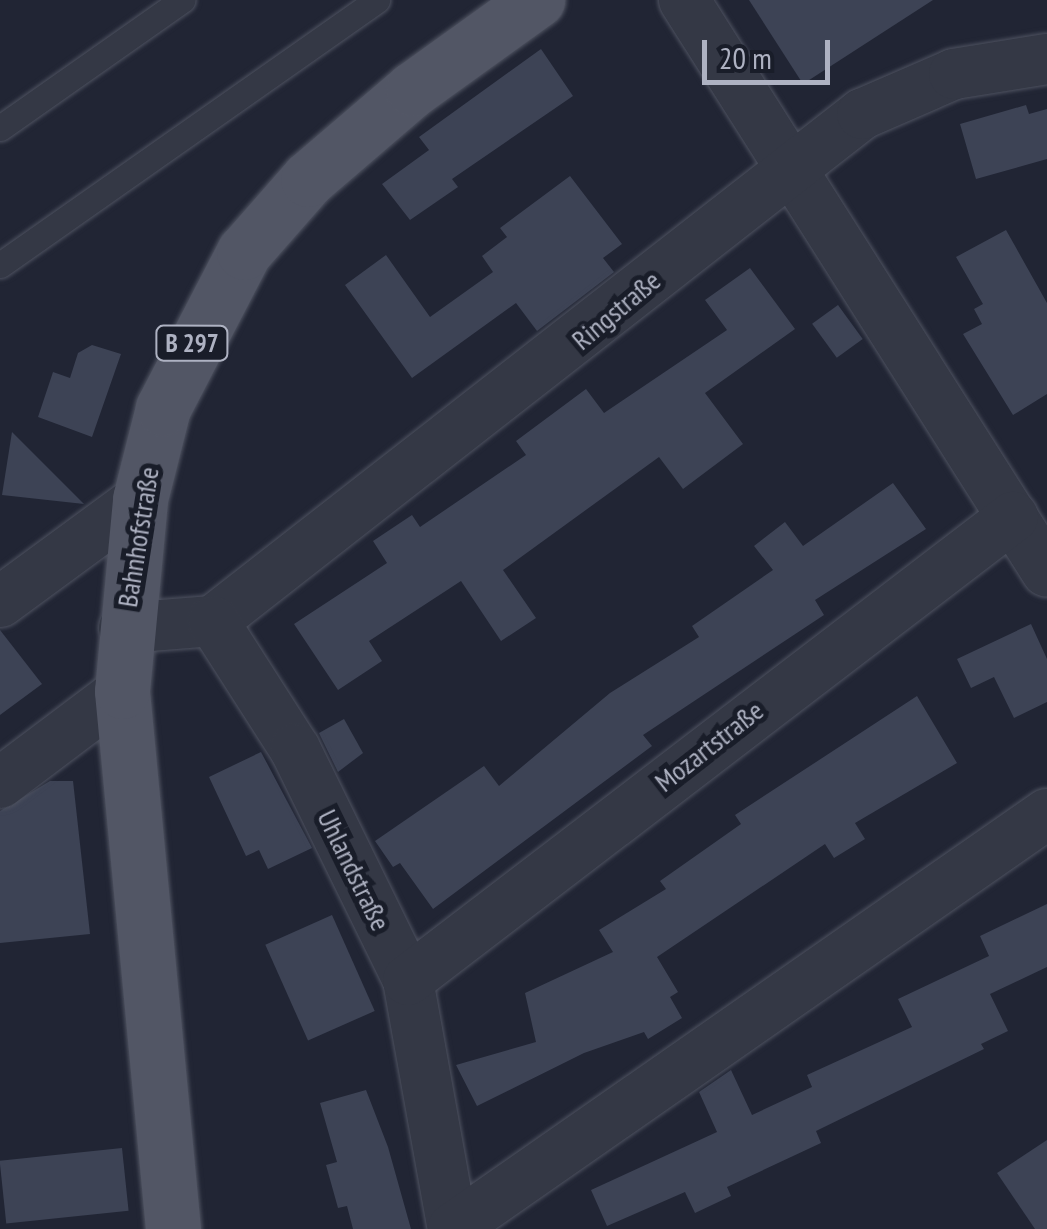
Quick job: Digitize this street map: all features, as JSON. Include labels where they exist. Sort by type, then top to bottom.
[{"type":"main road","name":"Bahnhofstraße","points":[[172,1229],[122,690],[124,628],[140,499],[163,408],[244,252],[308,179],[387,111],[538,0]]},
{"type":"street","points":[[684,0],[792,161],[1047,572]]},
{"type":"street","name":"Ringstraße","points":[[213,622],[589,335],[792,161],[862,114],[954,74],[1047,59]]},
{"type":"street","points":[[0,602],[140,499]]},
{"type":"street","name":"Mozartstraße","points":[[408,980],[1012,517]]},
{"type":"street","points":[[124,628],[213,622]]},
{"type":"street","name":"Uhlandstraße","points":[[213,622],[295,749],[408,980],[453,1228]]},
{"type":"street","points":[[0,783],[122,690]]},
{"type":"street","points":[[453,1228],[1047,814]]},
{"type":"lane","points":[[0,128],[182,0]]},
{"type":"lane","points":[[0,264],[377,0]]},
{"type":"building","points":[[749,0],[933,0],[803,84]]},
{"type":"building","points":[[541,49],[573,96],[452,179],[458,187],[410,220],[382,184],[429,150],[419,137]]},
{"type":"building","points":[[1026,105],[1029,114],[1047,109],[1047,159],[976,179],[960,124]]},
{"type":"building","points":[[570,176],[622,244],[603,258],[614,272],[537,331],[516,303],[412,378],[345,285],[386,255],[430,317],[493,272],[482,256],[507,237],[500,228]]},
{"type":"building","points":[[1006,230],[1047,303],[1047,394],[1013,415],[963,334],[982,324],[974,309],[983,304],[956,257]]},
{"type":"building","points":[[750,268],[795,329],[705,393],[743,444],[683,489],[659,457],[503,570],[536,618],[501,641],[461,581],[369,641],[382,661],[338,690],[294,624],[387,563],[373,541],[412,515],[420,527],[526,455],[516,441],[586,389],[604,413],[727,330],[705,300]]},
{"type":"building","points":[[838,305],[863,339],[837,358],[812,324]]},
{"type":"building","points":[[92,345],[121,354],[92,437],[38,417],[53,372],[70,378],[78,353]]},
{"type":"building","points":[[12,432],[84,504],[2,495]]},
{"type":"building","points":[[893,483],[926,529],[815,600],[824,615],[643,735],[652,746],[433,909],[400,863],[393,867],[375,841],[484,766],[499,786],[610,693],[699,637],[692,626],[773,570],[754,546],[785,522],[803,546]]},
{"type":"building","points":[[1031,624],[1047,659],[1047,702],[1014,718],[994,677],[971,688],[957,659]]},
{"type":"building","points":[[0,630],[42,684],[0,715]]},
{"type":"building","points":[[917,696],[957,763],[855,823],[865,839],[834,858],[825,844],[657,957],[678,992],[670,997],[682,1018],[648,1039],[644,1032],[584,1053],[477,1106],[456,1065],[536,1042],[525,993],[613,952],[599,930],[666,889],[660,881],[741,824],[735,815]]},
{"type":"building","points":[[344,719],[363,753],[338,772],[319,733]]},
{"type":"building","points":[[261,752],[312,848],[268,869],[259,850],[246,856],[209,777]]},
{"type":"building","points":[[50,781],[73,781],[90,934],[0,943],[0,811]]},
{"type":"building","points":[[1047,904],[1047,967],[990,994],[1008,1031],[981,1044],[984,1049],[816,1131],[821,1143],[727,1187],[731,1196],[695,1213],[685,1192],[607,1226],[591,1190],[717,1132],[699,1092],[731,1070],[752,1115],[812,1087],[807,1075],[912,1027],[898,999],[989,956],[980,936]]},
{"type":"building","points":[[332,915],[375,1011],[308,1041],[265,945]]},
{"type":"building","points":[[366,1090],[388,1147],[411,1229],[353,1229],[347,1206],[338,1208],[326,1165],[337,1162],[320,1103]]},
{"type":"building","points":[[1047,1140],[1047,1229],[1035,1229],[997,1173]]},
{"type":"building","points":[[122,1148],[129,1211],[6,1224],[0,1161]]}]
